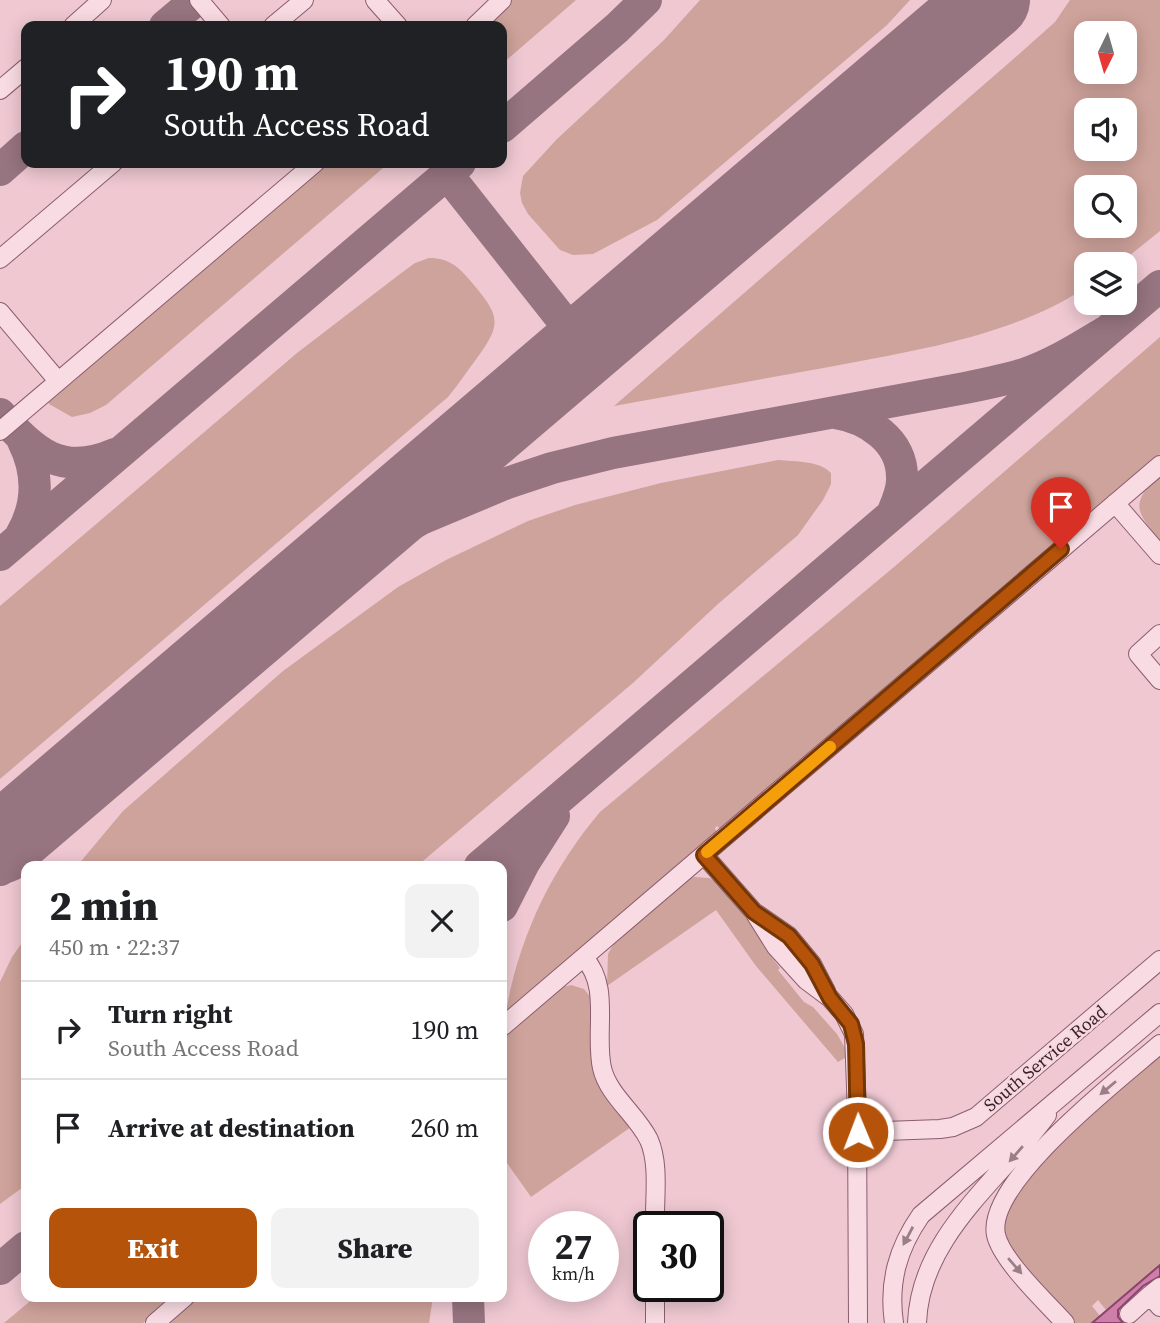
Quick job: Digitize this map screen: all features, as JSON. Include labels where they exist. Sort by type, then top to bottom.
[{"type":"street","points":[[79,21],[102,0]]},
{"type":"street","points":[[199,0],[217,21]]},
{"type":"street","points":[[278,21],[304,0]]},
{"type":"street","points":[[375,0],[394,21]]},
{"type":"street","points":[[479,21],[502,0]]},
{"type":"street","points":[[0,90],[21,72]]},
{"type":"street","points":[[0,259],[107,168]]},
{"type":"street","points":[[0,431],[308,168]]},
{"type":"street","points":[[0,312],[58,381]]},
{"type":"street","points":[[507,1023],[1160,465]]},
{"type":"street","points":[[1115,503],[1160,555]]},
{"type":"street","points":[[1160,634],[1138,654],[1160,680]]},
{"type":"street","points":[[704,855],[754,912],[776,947],[845,1014],[855,1034],[858,1323]]},
{"type":"street","points":[[584,958],[592,966],[600,1000],[600,1050],[605,1077],[649,1141],[654,1162],[654,1211]]},
{"type":"street","name":"South Service Road","points":[[858,1132],[940,1129],[953,1127],[976,1117],[1160,960]]},
{"type":"street","points":[[894,1323],[892,1295],[898,1256],[921,1215],[1160,1013]]},
{"type":"street","points":[[1065,1323],[1004,1253],[996,1237],[997,1214],[1013,1185],[1064,1128],[1160,1044]]},
{"type":"street","points":[[917,1323],[922,1285],[941,1245],[1058,1100]]},
{"type":"street","points":[[1128,1320],[1157,1296]]},
{"type":"street","points":[[155,1323],[180,1302]]},
{"type":"street","points":[[655,1302],[655,1323]]},
{"type":"shaded area","points":[[505,0],[576,0],[507,60],[507,21],[481,21]]},
{"type":"shaded area","points":[[700,0],[910,0],[887,25],[657,220],[593,254],[573,255],[560,250],[528,214],[522,203],[520,193],[523,176],[557,139],[664,40]]},
{"type":"shaded area","points":[[1070,0],[1160,0],[1160,231],[1134,252],[1074,252],[1074,294],[1027,318],[995,330],[896,354],[614,406],[1055,22]]},
{"type":"shaded area","points":[[308,168],[383,168],[106,405],[90,413],[72,417],[49,404],[46,396]]},
{"type":"shaded area","points":[[429,258],[449,262],[464,273],[489,304],[494,320],[491,337],[448,397],[0,779],[0,606],[297,353],[415,263]]},
{"type":"shaded area","points":[[1160,337],[1160,454],[721,830],[717,826],[717,834],[507,1011],[519,957],[540,906],[566,857],[600,812],[894,567]]},
{"type":"shaded area","points":[[778,460],[813,464],[831,473],[831,484],[823,500],[798,535],[634,682],[423,861],[81,861],[123,811],[283,671],[398,587],[446,560],[528,521],[575,505],[661,483]]},
{"type":"shaded area","points":[[1160,474],[1160,541],[1145,522],[1139,507],[1144,493]]},
{"type":"shaded area","points":[[694,877],[709,878],[720,884],[772,951],[769,954],[780,968],[778,970],[804,1002],[813,1007],[837,1034],[845,1048],[845,1058],[838,1062],[756,966],[716,910],[607,986],[608,954],[614,943],[687,880]]},
{"type":"shaded area","points":[[21,944],[21,1189],[0,1204],[0,982]]},
{"type":"shaded area","points":[[571,985],[584,989],[592,999],[594,1020],[631,1127],[531,1197],[507,1163],[507,1031],[559,988]]},
{"type":"shaded area","points":[[1160,1049],[1160,1265],[1106,1310],[1098,1300],[1092,1306],[1100,1316],[1092,1323],[1074,1323],[1010,1252],[1005,1243],[1004,1209],[1061,1138]]},
{"type":"shaded area","points":[[29,1302],[168,1302],[143,1323],[4,1323]]},
{"type":"shaded area","points":[[191,1302],[432,1302],[429,1323],[166,1323]]},
{"type":"building","points":[[1160,1265],[1160,1276],[1143,1286],[1118,1310],[1118,1317],[1123,1323],[1092,1323]]},
{"type":"taxiway","points":[[171,21],[196,0]]},
{"type":"taxiway","points":[[507,123],[646,0]]},
{"type":"taxiway","points":[[0,170],[21,151]]},
{"type":"taxiway","points":[[0,555],[454,168]]},
{"type":"taxiway","points":[[447,174],[583,346]]},
{"type":"taxiway","points":[[486,861],[1160,286]]},
{"type":"taxiway","points":[[173,696],[316,582],[369,548],[421,519],[507,483],[552,468],[613,453],[1002,380],[1046,365],[1107,331]]},
{"type":"taxiway","points":[[835,413],[870,426],[880,433],[896,452],[902,482],[892,514]]},
{"type":"taxiway","points":[[0,414],[37,450],[64,462],[79,463],[115,454]]},
{"type":"taxiway","points":[[21,535],[31,512],[35,488],[32,465],[23,441]]},
{"type":"taxiway","points":[[0,870],[72,782],[87,770]]},
{"type":"taxiway","points":[[507,896],[524,863],[554,816]]},
{"type":"taxiway","points":[[0,1269],[21,1251]]},
{"type":"taxiway","points":[[468,1302],[469,1323]]},
{"type":"runway","points":[[0,844],[990,0]]},
{"type":"slow traffic","points":[[707,852],[830,747]]},
{"type":"route","points":[[858,1132],[856,1044],[851,1024],[830,998],[812,964],[789,936],[754,912],[704,855],[1061,549]]}]
